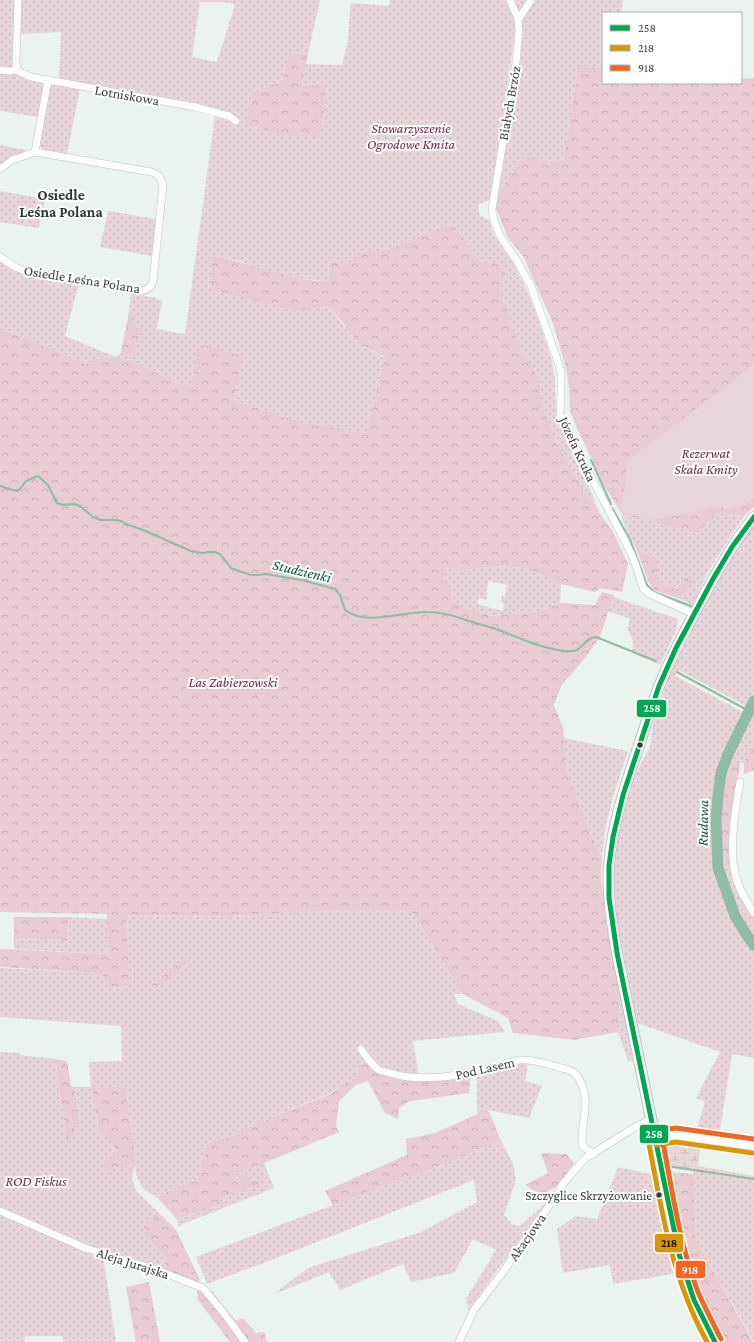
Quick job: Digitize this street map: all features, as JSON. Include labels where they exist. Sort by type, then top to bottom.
[{"type":"main road","points":[[715,1342],[698,1308],[685,1274],[676,1240],[613,930],[609,897],[609,866],[612,838],[619,811],[653,704],[669,664],[694,614],[728,554],[754,517]]},
{"type":"street","points":[[17,70],[18,0]]},
{"type":"street","name":"Białych Brzóz","points":[[492,208],[516,63],[519,30],[517,16],[510,0]]},
{"type":"street","points":[[518,20],[531,0]]},
{"type":"street","name":"Lotniskowa","points":[[0,70],[17,70],[30,76],[48,80],[195,107],[229,116],[236,121]]},
{"type":"street","points":[[35,152],[48,80]]},
{"type":"street","name":"Osiedle Leśna Polana","points":[[0,169],[12,160],[35,152],[152,172],[159,176],[163,185],[152,285],[148,289],[138,291],[28,272],[15,268],[0,257]]},
{"type":"street","name":"Józefa Kruka","points":[[492,208],[494,220],[500,236],[517,261],[531,286],[556,356],[561,372],[562,391],[560,414],[565,428],[625,541],[634,560],[643,588],[650,594],[663,601],[694,614]]},
{"type":"street","points":[[740,782],[732,852],[736,876],[754,914]]},
{"type":"street","name":"Pod Lasem","points":[[361,1049],[372,1064],[379,1070],[418,1078],[454,1076],[495,1068],[521,1060],[548,1064],[573,1071],[581,1082],[586,1102],[582,1144],[586,1150],[594,1154]]},
{"type":"street","name":"Akacjowa","points":[[459,1342],[474,1310],[503,1272],[556,1196],[562,1185],[587,1157],[637,1126],[651,1120]]},
{"type":"street","points":[[655,1138],[676,1134],[754,1146]]},
{"type":"street","name":"Aleja Jurajska","points":[[0,1211],[85,1248],[154,1269],[203,1288],[245,1342]]},
{"type":"green space","points":[[0,0],[16,0],[15,66],[11,69],[0,69]]},
{"type":"green space","name":"Stowarzyszenie Ogrodowe Kmita","points":[[21,0],[320,0],[308,54],[289,53],[282,82],[254,91],[320,138],[326,87],[302,85],[306,64],[342,65],[347,45],[351,3],[389,6],[390,0],[505,0],[514,18],[514,40],[491,199],[478,205],[480,216],[489,220],[494,235],[511,259],[527,290],[552,361],[555,380],[556,417],[586,479],[600,514],[584,492],[557,444],[541,401],[540,380],[521,350],[500,290],[506,273],[495,263],[479,261],[452,224],[420,235],[393,248],[378,251],[353,263],[331,261],[329,280],[314,280],[285,275],[213,255],[297,311],[330,306],[358,343],[385,358],[366,433],[297,421],[234,401],[242,356],[190,388],[122,359],[111,357],[100,358],[86,364],[19,335],[0,330],[0,261],[18,271],[38,277],[79,283],[65,336],[116,357],[121,353],[133,355],[142,328],[132,325],[133,312],[129,311],[131,293],[157,298],[162,301],[157,329],[185,334],[215,116],[229,119],[234,124],[240,123],[235,118],[59,78],[61,32],[20,34]],"holes":[[[200,2],[224,2],[235,5],[217,62],[192,57]]]},
{"type":"green space","points":[[515,0],[623,0],[621,12],[602,12],[602,70],[583,66],[575,89],[563,163],[523,156],[498,195],[521,56],[520,18]]},
{"type":"green space","points":[[289,53],[308,54],[302,85],[326,86],[320,138],[279,134],[245,124],[254,91],[282,82]]},
{"type":"green space","points":[[579,65],[602,70],[602,84],[742,84],[742,79],[754,78],[754,507],[744,516],[718,513],[697,533],[622,514],[602,482],[570,412],[569,386],[566,369],[553,323],[523,256],[508,238],[496,208],[498,195],[523,156],[563,163]]},
{"type":"green space","points":[[0,72],[15,74],[42,82],[44,85],[39,117],[0,111]]},
{"type":"green space","points":[[52,83],[80,88],[67,155],[43,150],[39,143],[50,84]]},
{"type":"green space","points":[[0,145],[26,150],[0,165]]},
{"type":"green space","points":[[0,191],[45,199],[39,228],[0,222]]},
{"type":"green space","points":[[108,211],[156,219],[152,256],[100,247]]},
{"type":"green space","name":"Las Zabierzowski","points":[[452,224],[479,261],[495,263],[506,273],[500,290],[521,350],[540,380],[541,401],[557,444],[584,492],[612,530],[628,564],[622,592],[600,588],[595,592],[561,584],[528,568],[487,566],[463,571],[446,568],[443,581],[451,586],[451,598],[463,607],[491,616],[536,612],[560,603],[595,605],[602,592],[614,595],[599,639],[561,686],[554,705],[563,728],[567,772],[594,842],[602,857],[601,878],[606,925],[619,987],[618,1032],[574,1040],[513,1033],[508,1018],[463,994],[411,910],[343,910],[230,916],[126,915],[130,986],[109,988],[109,977],[83,972],[0,967],[0,949],[109,954],[107,914],[0,912],[0,330],[19,335],[86,364],[100,358],[111,357],[122,359],[190,388],[200,344],[243,356],[234,401],[297,421],[366,433],[385,357],[358,343],[330,306],[297,311],[210,289],[213,255],[293,277],[315,281],[329,280],[331,261],[353,263],[356,253],[393,248],[420,235]]},
{"type":"green space","points":[[129,311],[133,312],[132,325],[142,328],[133,355],[121,353]]},
{"type":"green space","name":"Rezerwat Skała Kmity","points":[[754,364],[754,499],[728,510],[719,507],[652,520],[620,512],[626,482],[626,461]]},
{"type":"green space","points":[[718,513],[744,516],[709,570],[692,605],[680,599],[692,580],[687,575],[678,589],[661,583],[657,575],[657,559],[637,550],[622,520],[622,514],[697,533]]},
{"type":"green space","points":[[754,526],[754,740],[744,763],[731,763],[722,801],[722,843],[725,866],[731,865],[737,885],[754,917],[754,1058],[732,1054],[719,1136],[696,1132],[705,1102],[696,1098],[720,1052],[637,1023],[617,919],[614,874],[620,828],[637,771],[650,747],[653,723],[671,672],[730,560]],"holes":[[[679,670],[746,706],[743,712],[675,676]]]},
{"type":"green space","points":[[637,550],[657,559],[657,575],[661,583],[677,589],[687,575],[693,580],[680,599],[654,590],[648,581]]},
{"type":"green space","points":[[487,566],[528,568],[561,584],[560,603],[536,612],[491,616],[463,607],[451,598],[443,581],[445,568],[463,571]],"holes":[[[489,581],[507,585],[505,596],[502,596],[501,602],[504,604],[503,611],[477,604],[479,598],[486,600],[488,592],[486,591]]]},
{"type":"green space","points":[[613,597],[678,619],[676,631],[660,665],[632,653],[633,641],[627,628],[630,619],[608,611]]},
{"type":"green space","points":[[564,738],[628,751],[613,797],[606,825],[602,857],[594,842],[567,772]]},
{"type":"green space","points":[[754,740],[754,770],[744,774],[744,763]]},
{"type":"green space","points":[[731,763],[740,763],[731,865],[725,866],[722,843],[722,801]]},
{"type":"green space","name":"ROD Fiskus","points":[[343,910],[411,910],[463,994],[454,994],[458,1004],[498,1021],[505,1032],[413,1041],[419,1076],[387,1070],[376,1064],[372,1059],[357,1066],[358,1076],[331,1093],[246,1128],[240,1133],[207,1144],[199,1176],[194,1180],[161,1194],[158,1198],[143,1189],[136,1174],[135,1164],[132,1179],[137,1192],[157,1211],[153,1215],[153,1220],[151,1222],[147,1220],[143,1226],[150,1241],[167,1259],[164,1270],[110,1254],[0,1207],[0,1052],[20,1053],[20,1055],[55,1059],[67,1139],[74,1128],[80,1124],[74,1087],[91,1087],[89,1062],[122,1061],[121,1026],[0,1017],[0,968],[83,972],[109,977],[110,988],[130,986],[126,915],[230,916]],"holes":[[[125,1086],[136,1161],[117,1153],[112,1141],[99,1132],[92,1088]]]},
{"type":"green space","points":[[14,917],[68,917],[67,940],[14,938]]},
{"type":"green space","points":[[68,917],[108,919],[109,954],[14,949],[14,938],[67,940]]},
{"type":"green space","points":[[186,958],[189,961],[166,982],[153,989],[152,985]]},
{"type":"green space","points":[[619,987],[633,1061],[628,1061],[618,1032]]},
{"type":"green space","points":[[55,1059],[67,1061],[71,1086],[74,1087],[80,1125],[74,1128],[73,1137],[67,1140]]},
{"type":"green space","points":[[368,1061],[404,1078],[471,1074],[469,1093],[410,1101],[399,1108],[398,1119],[385,1113],[368,1081],[356,1085],[339,1101],[336,1127],[339,1132],[233,1176],[235,1179],[245,1175],[252,1181],[259,1182],[258,1186],[247,1187],[245,1191],[225,1196],[222,1204],[177,1219],[158,1198],[161,1194],[194,1180],[199,1176],[207,1144],[240,1133],[246,1128],[331,1094],[339,1087],[358,1076],[357,1066]]},
{"type":"green space","points":[[519,1063],[528,1065],[525,1081],[542,1086],[529,1118],[477,1108],[477,1073],[501,1069]]},
{"type":"green space","points":[[125,1086],[136,1161],[118,1169],[105,1171],[104,1161],[117,1153],[112,1141],[99,1132],[92,1088]]},
{"type":"green space","points":[[477,1108],[489,1111],[501,1141],[419,1174],[409,1176],[333,1205],[325,1191],[407,1155],[406,1139],[435,1133],[478,1114]]},
{"type":"green space","points":[[673,1139],[701,1143],[698,1166],[694,1172],[667,1167],[663,1147],[667,1142]]},
{"type":"green space","points":[[501,1141],[513,1164],[516,1180],[504,1215],[512,1224],[520,1226],[547,1202],[468,1311],[466,1299],[496,1250],[473,1239],[454,1273],[411,1282],[403,1264],[340,1290],[329,1272],[274,1294],[308,1268],[421,1232],[477,1202],[474,1180],[207,1284],[196,1257],[409,1176],[419,1174]]},
{"type":"green space","points":[[541,1153],[566,1154],[574,1163],[558,1186],[541,1194],[525,1185],[548,1173]]},
{"type":"green space","points":[[264,1163],[274,1188],[178,1226],[177,1219],[222,1204],[225,1196],[245,1191],[252,1181],[245,1176],[235,1179],[233,1176]]},
{"type":"green space","points":[[698,1166],[754,1176],[754,1342],[696,1240],[693,1174]]},
{"type":"green space","points":[[618,1167],[654,1175],[660,1200],[665,1211],[678,1273],[613,1284],[610,1265],[563,1273],[557,1229],[576,1216],[597,1219]]},
{"type":"green space","points":[[669,1172],[693,1174],[696,1240],[753,1342],[723,1342],[709,1318],[696,1290]]},
{"type":"green space","points":[[157,1211],[176,1230],[200,1280],[197,1283],[164,1270],[167,1259],[150,1241],[143,1226],[147,1220],[152,1222],[153,1215]]},
{"type":"green space","points":[[0,1213],[11,1220],[77,1248],[103,1255],[116,1342],[63,1342],[63,1336],[25,1336],[24,1342],[0,1342]]},
{"type":"green space","points":[[149,1282],[160,1342],[136,1342],[126,1287]]},
{"type":"green space","points":[[197,1291],[212,1291],[235,1320],[244,1319],[256,1333],[264,1332],[267,1342],[230,1342],[198,1300]]},
{"type":"waterway","points":[[591,460],[611,504]]},
{"type":"waterway","name":"Studzienki","points":[[0,486],[16,491],[20,489],[26,481],[38,476],[48,485],[57,503],[63,505],[74,504],[80,506],[93,517],[101,520],[121,521],[191,551],[203,553],[215,552],[220,554],[231,568],[251,575],[266,574],[306,581],[335,589],[340,595],[345,610],[354,615],[374,618],[418,612],[439,613],[496,629],[542,646],[565,651],[576,650],[591,638],[596,637],[656,661]]},
{"type":"waterway","points":[[612,508],[630,539],[647,585],[654,592],[691,606]]},
{"type":"waterway","name":"Studzienki","points":[[677,672],[749,711]]},
{"type":"waterway","name":"Rudawa","points":[[754,701],[728,754],[721,773],[716,819],[718,868],[735,916],[754,945]]},
{"type":"waterway","points":[[667,1166],[754,1179]]},
{"type":"transit line","name":"258","points":[[715,1342],[694,1300],[679,1254],[617,953],[609,898],[609,865],[613,837],[623,795],[659,686],[676,648],[713,579],[732,547],[754,517]]},
{"type":"transit line","name":"918","points":[[654,1131],[676,1128],[754,1139]]},
{"type":"transit line","name":"918","points":[[662,1137],[681,1235],[691,1273],[706,1310],[721,1339]]},
{"type":"transit line","name":"218","points":[[648,1139],[663,1218],[676,1268],[695,1318],[707,1342]]},
{"type":"transit line","name":"218","points":[[656,1145],[676,1142],[753,1153]]},
{"type":"place","name":"Szczyglice Skrzyżowanie","points":[[659,1195]]},
{"type":"district","name":"Osiedle Leśna Polana","points":[[61,204]]}]
